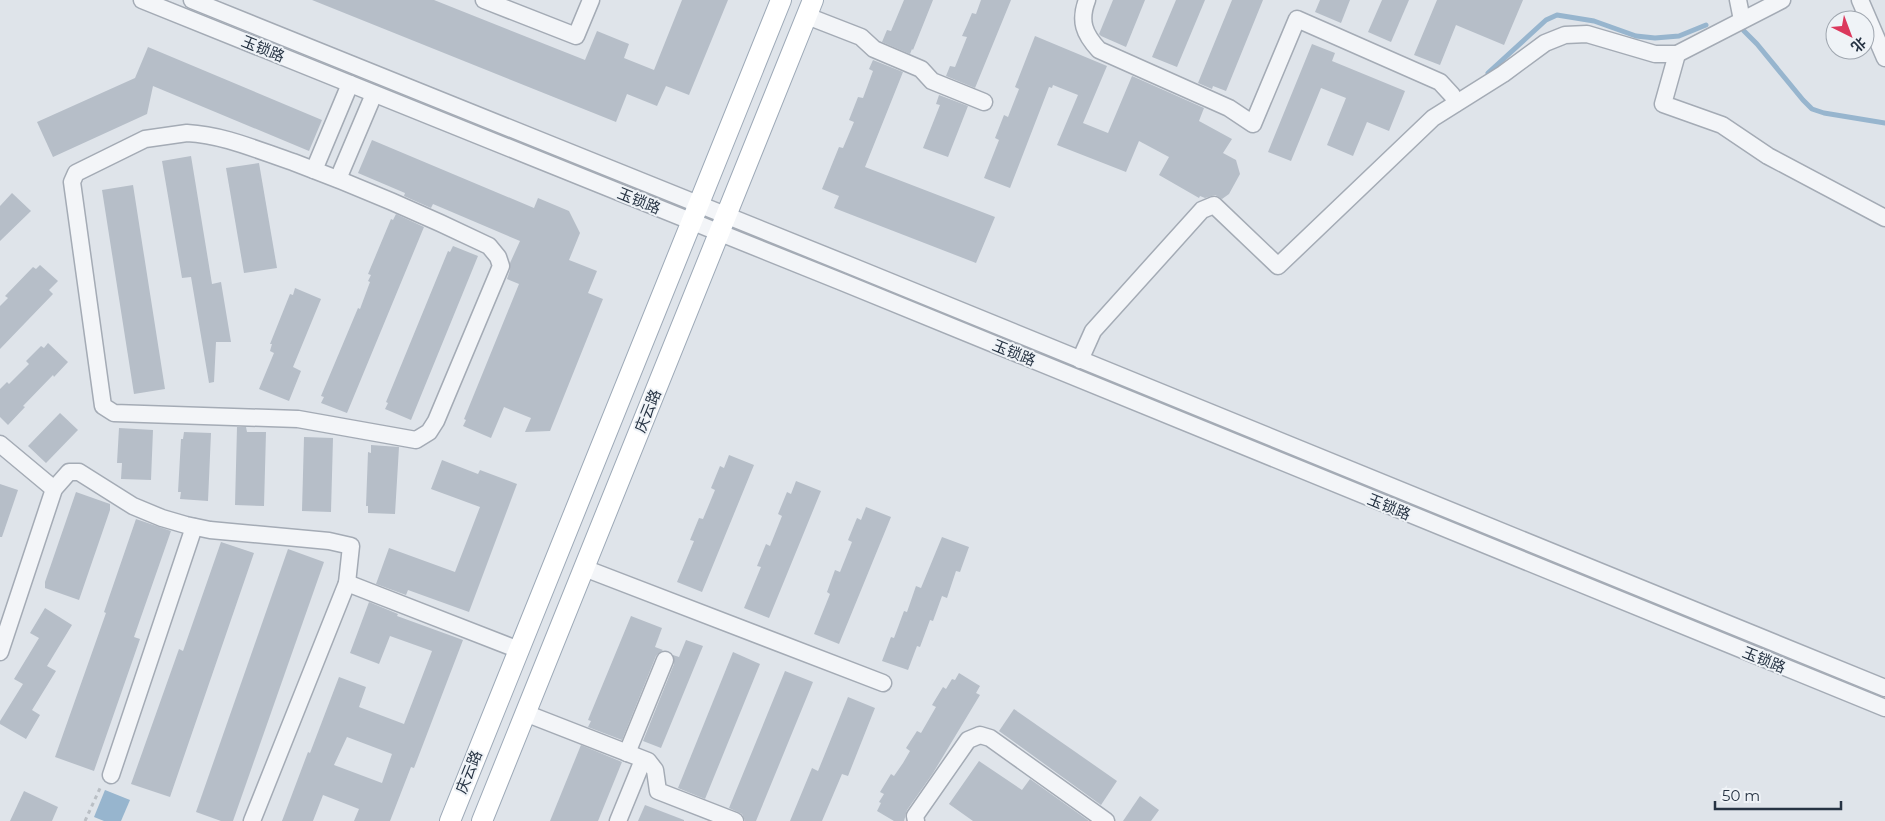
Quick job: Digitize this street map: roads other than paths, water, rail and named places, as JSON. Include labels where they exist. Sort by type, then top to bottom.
[{"type":"main road","name":"庆云路","points":[[450,821],[780,0]]},
{"type":"main road","name":"庆云路","points":[[482,821],[810,8]]},
{"type":"street","name":"玉锁路","points":[[142,0],[374,94],[695,213],[1080,360],[1885,688]]},
{"type":"street","name":"玉锁路","points":[[192,0],[695,213]]},
{"type":"street","points":[[484,0],[576,36],[591,0]]},
{"type":"street","points":[[1087,0],[1082,14],[1083,22],[1089,38],[1099,50],[1229,108],[1253,124],[1297,19],[1440,82],[1452,95],[1456,104]]},
{"type":"street","points":[[1738,0],[1742,20]]},
{"type":"street","points":[[1080,360],[1093,331],[1202,210],[1214,205],[1278,266],[1433,118],[1503,74],[1545,43],[1565,35],[1587,34],[1655,54],[1676,54],[1782,0]]},
{"type":"street","points":[[1860,0],[1885,58]]},
{"type":"street","points":[[810,8],[861,37],[874,49],[921,69],[932,81],[984,102]]},
{"type":"street","points":[[1676,54],[1663,104],[1722,125],[1768,156],[1885,218]]},
{"type":"street","points":[[314,170],[350,84]]},
{"type":"street","points":[[338,179],[374,94]]},
{"type":"street","points":[[186,133],[228,139],[338,179],[441,223],[489,246],[498,257],[501,266],[436,421],[429,432],[416,440],[298,419],[114,413],[103,406],[72,182],[76,173],[146,139],[186,133]]},
{"type":"street","name":"玉锁路","points":[[723,224],[1885,708]]},
{"type":"street","points":[[3,452],[54,489]]},
{"type":"street","points":[[0,652],[54,489],[66,474],[74,471],[79,472],[133,506],[162,518],[194,527],[329,541],[351,546],[347,583],[252,821]]},
{"type":"street","points":[[111,775],[194,527]]},
{"type":"street","points":[[584,568],[883,683]]},
{"type":"street","points":[[347,583],[518,650]]},
{"type":"street","points":[[618,821],[635,756],[665,660]]},
{"type":"street","points":[[525,713],[648,761],[655,770],[658,791],[735,821]]},
{"type":"street","points":[[916,821],[915,816],[968,740],[980,735],[990,738],[1106,821]]},
{"type":"water","points":[[105,790],[130,800],[121,821],[104,821],[94,817]]},
{"type":"waterway","points":[[1488,73],[1546,20],[1557,15],[1594,21],[1636,36],[1655,38],[1679,36],[1706,25]]},
{"type":"waterway","points":[[1744,31],[1812,109],[1824,113],[1885,123]]}]
